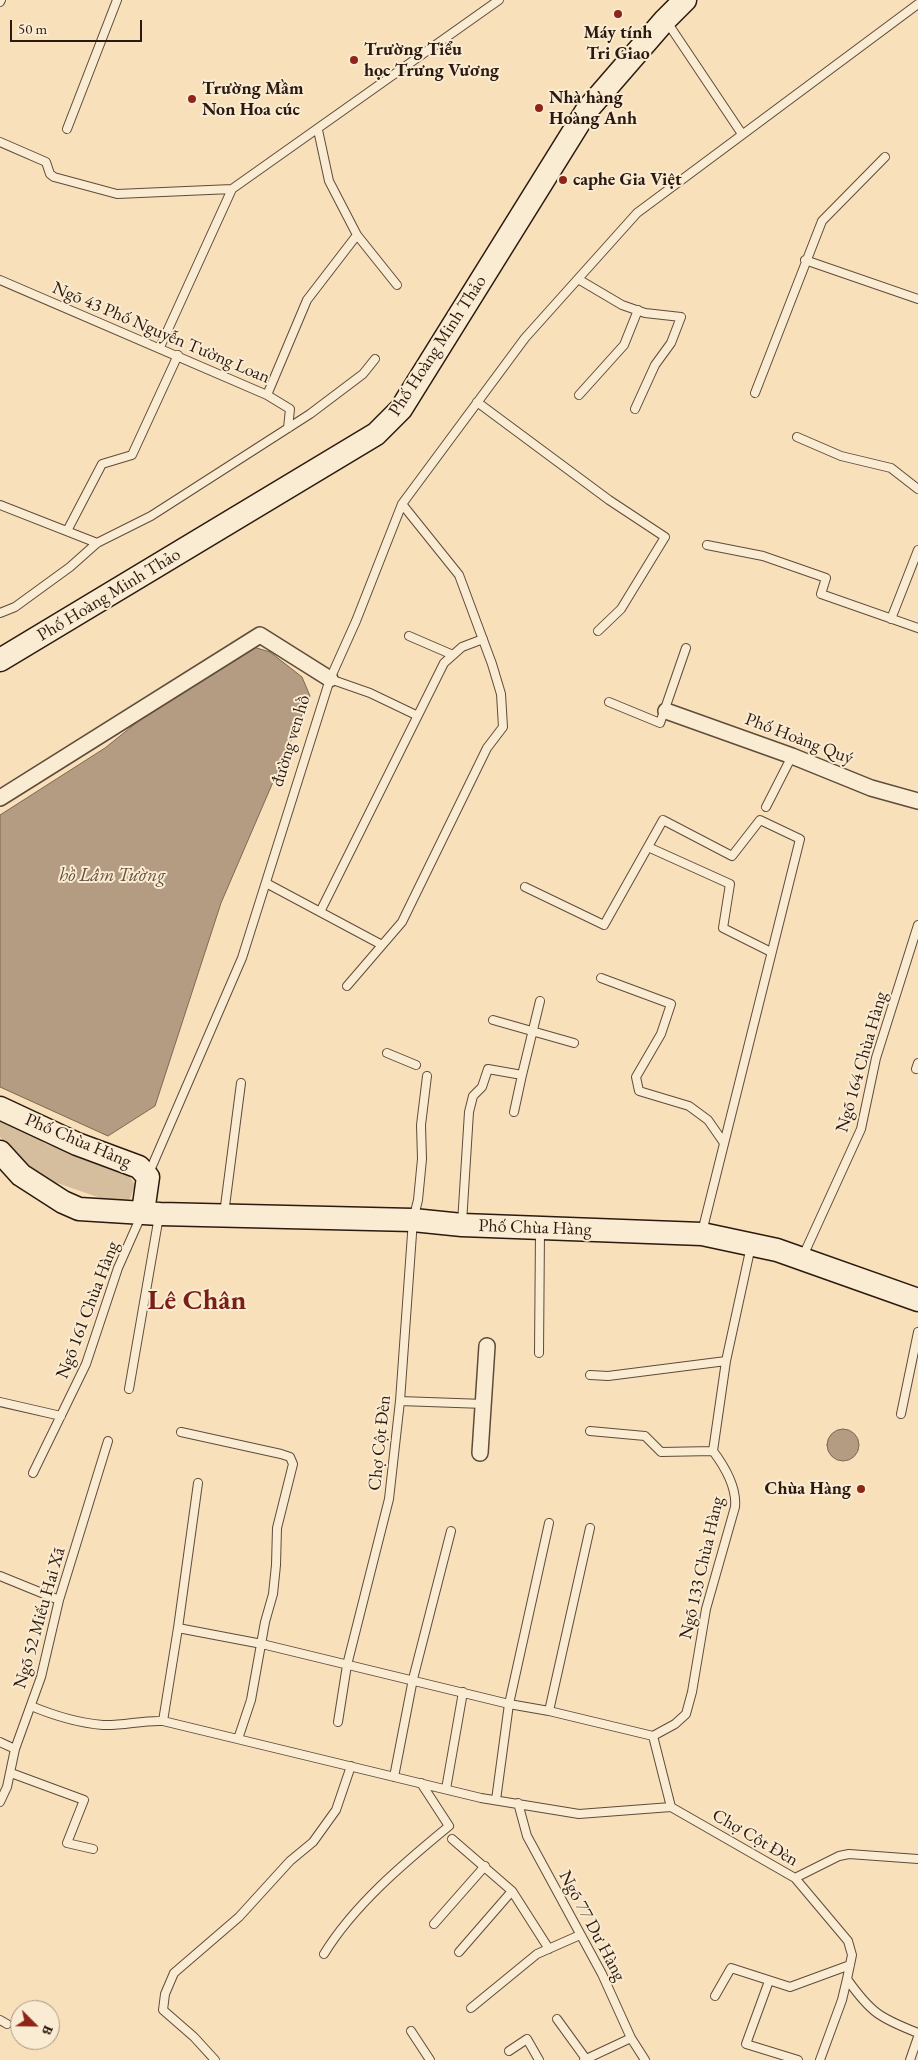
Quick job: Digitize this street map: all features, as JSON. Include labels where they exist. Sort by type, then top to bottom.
[{"type":"street","name":"Phố Hoàng Minh Thảo","points":[[0,660],[376,434],[401,409],[587,110],[665,20],[685,0]]},
{"type":"street","name":"đường ven hồ","points":[[0,798],[260,634],[330,678]]},
{"type":"street","name":"Phố Hoàng Quý","points":[[666,710],[792,756],[872,788],[918,801]]},
{"type":"street","name":"Phố Chùa Hàng","points":[[0,1108],[77,1144],[138,1167],[148,1177],[151,1213]]},
{"type":"street","name":"Phố Chùa Hàng","points":[[0,1152],[21,1175],[63,1202],[79,1209],[224,1216],[413,1220],[462,1225],[702,1234],[751,1246],[777,1250],[918,1300]]},
{"type":"street","points":[[480,1453],[487,1346]]},
{"type":"lane","points":[[67,129],[117,0]]},
{"type":"lane","points":[[160,347],[232,189],[318,130],[499,0]]},
{"type":"lane","points":[[416,715],[370,693],[330,678],[356,621],[402,504],[525,338],[637,214],[918,4]]},
{"type":"lane","points":[[665,20],[742,134]]},
{"type":"lane","points":[[318,130],[329,181],[357,235],[397,286]]},
{"type":"lane","points":[[0,142],[46,162],[50,174],[54,177],[117,194],[232,189]]},
{"type":"lane","points":[[755,393],[805,260],[822,221],[885,157]]},
{"type":"lane","points":[[267,395],[307,300],[357,235]]},
{"type":"lane","points":[[805,260],[918,299]]},
{"type":"lane","points":[[578,279],[615,301],[638,310],[681,317],[671,343],[655,365],[635,409]]},
{"type":"lane","name":"Ngõ 43 Phố Nguyễn Tường Loan","points":[[0,280],[160,347],[267,395],[288,406],[291,413],[288,428]]},
{"type":"lane","points":[[580,395],[624,345],[638,310]]},
{"type":"lane","points":[[68,531],[102,464],[132,455],[178,355]]},
{"type":"lane","points":[[0,613],[15,607],[70,567],[97,543],[151,516],[288,428],[351,384],[363,374],[375,359]]},
{"type":"lane","points":[[477,402],[609,500],[665,537],[621,609],[598,631]]},
{"type":"lane","points":[[797,437],[841,456],[891,468],[918,489]]},
{"type":"lane","points":[[347,986],[402,922],[487,748],[503,727],[502,694],[459,575],[402,504]]},
{"type":"lane","points":[[0,505],[97,543]]},
{"type":"lane","points":[[707,545],[763,556],[826,578],[821,594],[918,628]]},
{"type":"lane","points":[[891,618],[918,550]]},
{"type":"lane","points":[[409,636],[453,656]]},
{"type":"lane","points":[[320,912],[416,715],[444,663],[462,647],[483,639]]},
{"type":"lane","points":[[609,702],[660,724],[686,648]]},
{"type":"lane","name":"đường ven hồ","points":[[148,1177],[242,958],[330,678]]},
{"type":"lane","points":[[766,807],[792,756]]},
{"type":"lane","points":[[525,887],[604,925],[663,820],[732,856],[760,820],[800,839],[702,1234]]},
{"type":"lane","points":[[648,847],[730,884],[723,928],[771,952]]},
{"type":"lane","points":[[266,883],[382,946]]},
{"type":"lane","name":"Ngõ 164 Chùa Hàng","points":[[802,1258],[861,1129],[876,1058],[918,925]]},
{"type":"lane","points":[[601,978],[671,1004],[661,1034],[636,1077],[639,1091],[689,1106],[708,1120],[724,1144]]},
{"type":"lane","points":[[514,1112],[531,1032],[540,1001]]},
{"type":"lane","points":[[493,1020],[574,1043]]},
{"type":"lane","points":[[387,1053],[416,1065]]},
{"type":"lane","points":[[462,1225],[465,1148],[473,1096],[482,1087],[488,1069],[522,1075]]},
{"type":"lane","name":"Chợ Cột Đèn","points":[[338,1722],[347,1665],[389,1498],[400,1401],[413,1220],[420,1176],[421,1125],[427,1076]]},
{"type":"lane","points":[[224,1216],[241,1083]]},
{"type":"lane","points":[[129,1389],[151,1213]]},
{"type":"lane","name":"Ngõ 161 Chùa Hàng","points":[[33,1473],[86,1364],[118,1268],[151,1213]]},
{"type":"lane","points":[[539,1353],[540,1227]]},
{"type":"lane","points":[[590,1431],[644,1436],[661,1452],[713,1451],[726,1361],[751,1246]]},
{"type":"lane","points":[[902,1414],[918,1332]]},
{"type":"lane","points":[[590,1375],[608,1376],[726,1361]]},
{"type":"lane","points":[[400,1401],[484,1404]]},
{"type":"lane","points":[[0,1402],[61,1416]]},
{"type":"lane","points":[[181,1432],[281,1454],[290,1457],[293,1464],[277,1528],[275,1575],[251,1700],[238,1739]]},
{"type":"lane","name":"Ngõ 52 Miếu Hai Xã","points":[[0,1802],[11,1773],[15,1749],[41,1677],[60,1600],[108,1441]]},
{"type":"lane","name":"Ngõ 133 Chùa Hàng","points":[[653,1736],[675,1724],[686,1714],[692,1692],[706,1608],[735,1507],[736,1495],[724,1467],[713,1451]]},
{"type":"lane","points":[[162,1722],[178,1628],[198,1483]]},
{"type":"lane","points":[[496,1800],[509,1704],[550,1523]]},
{"type":"lane","points":[[549,1710],[590,1528]]},
{"type":"lane","points":[[394,1777],[413,1680],[451,1531]]},
{"type":"lane","points":[[0,1576],[60,1600]]},
{"type":"lane","points":[[31,1706],[60,1718],[105,1725],[144,1720],[162,1722],[446,1789],[496,1800],[579,1814],[671,1807],[653,1736],[549,1710],[509,1704],[262,1644],[178,1628]]},
{"type":"lane","points":[[446,1789],[463,1692]]},
{"type":"lane","points":[[0,1742],[15,1749]]},
{"type":"lane","points":[[215,2060],[194,2037],[163,2010],[165,1994],[174,1973],[239,1917],[290,1861],[313,1842],[336,1810],[351,1766]]},
{"type":"lane","points":[[11,1773],[84,1800],[67,1843],[93,1849]]},
{"type":"lane","points":[[324,1954],[331,1943],[381,1885],[449,1826],[421,1783]]},
{"type":"lane","name":"Ngõ 77 Dư Hàng","points":[[518,1803],[527,1836],[602,1974],[631,2038],[645,2060]]},
{"type":"lane","name":"Chợ Cột Đèn","points":[[671,1807],[796,1878],[848,1941],[852,1954],[847,1980],[842,2000],[820,2060]]},
{"type":"lane","points":[[452,1839],[512,1891],[549,1949]]},
{"type":"lane","points":[[796,1878],[839,1856],[849,1854],[918,1859]]},
{"type":"lane","points":[[434,1924],[485,1866]]},
{"type":"lane","points":[[459,1952],[512,1891]]},
{"type":"lane","points":[[471,2008],[537,1954],[580,1935]]},
{"type":"lane","points":[[715,1996],[731,1968],[790,1987],[850,1965]]},
{"type":"lane","points":[[769,1980],[746,2044],[798,2060]]},
{"type":"lane","points":[[847,1980],[862,2001],[884,2020],[918,2033]]},
{"type":"lane","points":[[556,2020],[585,2060],[631,2038]]},
{"type":"lane","points":[[411,2031],[430,2060]]},
{"type":"lane","points":[[910,2060],[918,2037]]},
{"type":"lane","points":[[509,2051],[527,2039],[539,2060]]},
{"type":"shaded area","points":[[0,1114],[46,1144],[125,1169],[135,1185],[130,1199],[112,1202],[37,1176],[0,1137]]},
{"type":"water","name":"hồ Lâm Tường","points":[[250,646],[270,652],[302,677],[310,696],[221,903],[155,1106],[108,1136],[0,1087],[0,815],[105,748],[176,691]]},
{"type":"water","points":[[843,1429],[854,1434],[859,1445],[854,1456],[843,1461],[832,1456],[827,1445],[832,1434]]},
{"type":"place","name":"Máy tính Tri Giao","points":[[618,14]]},
{"type":"place","name":"Trường Tiểu học Trưng Vương","points":[[354,60]]},
{"type":"place","name":"Trường Mầm Non Hoa cúc","points":[[192,99]]},
{"type":"place","name":"Nhà hàng Hoàng Anh","points":[[539,108]]},
{"type":"place","name":"caphe Gia Việt","points":[[563,180]]},
{"type":"place","name":"Chùa Hàng","points":[[861,1489]]},
{"type":"district","name":"Lê Chân","points":[[197,1301]]}]
